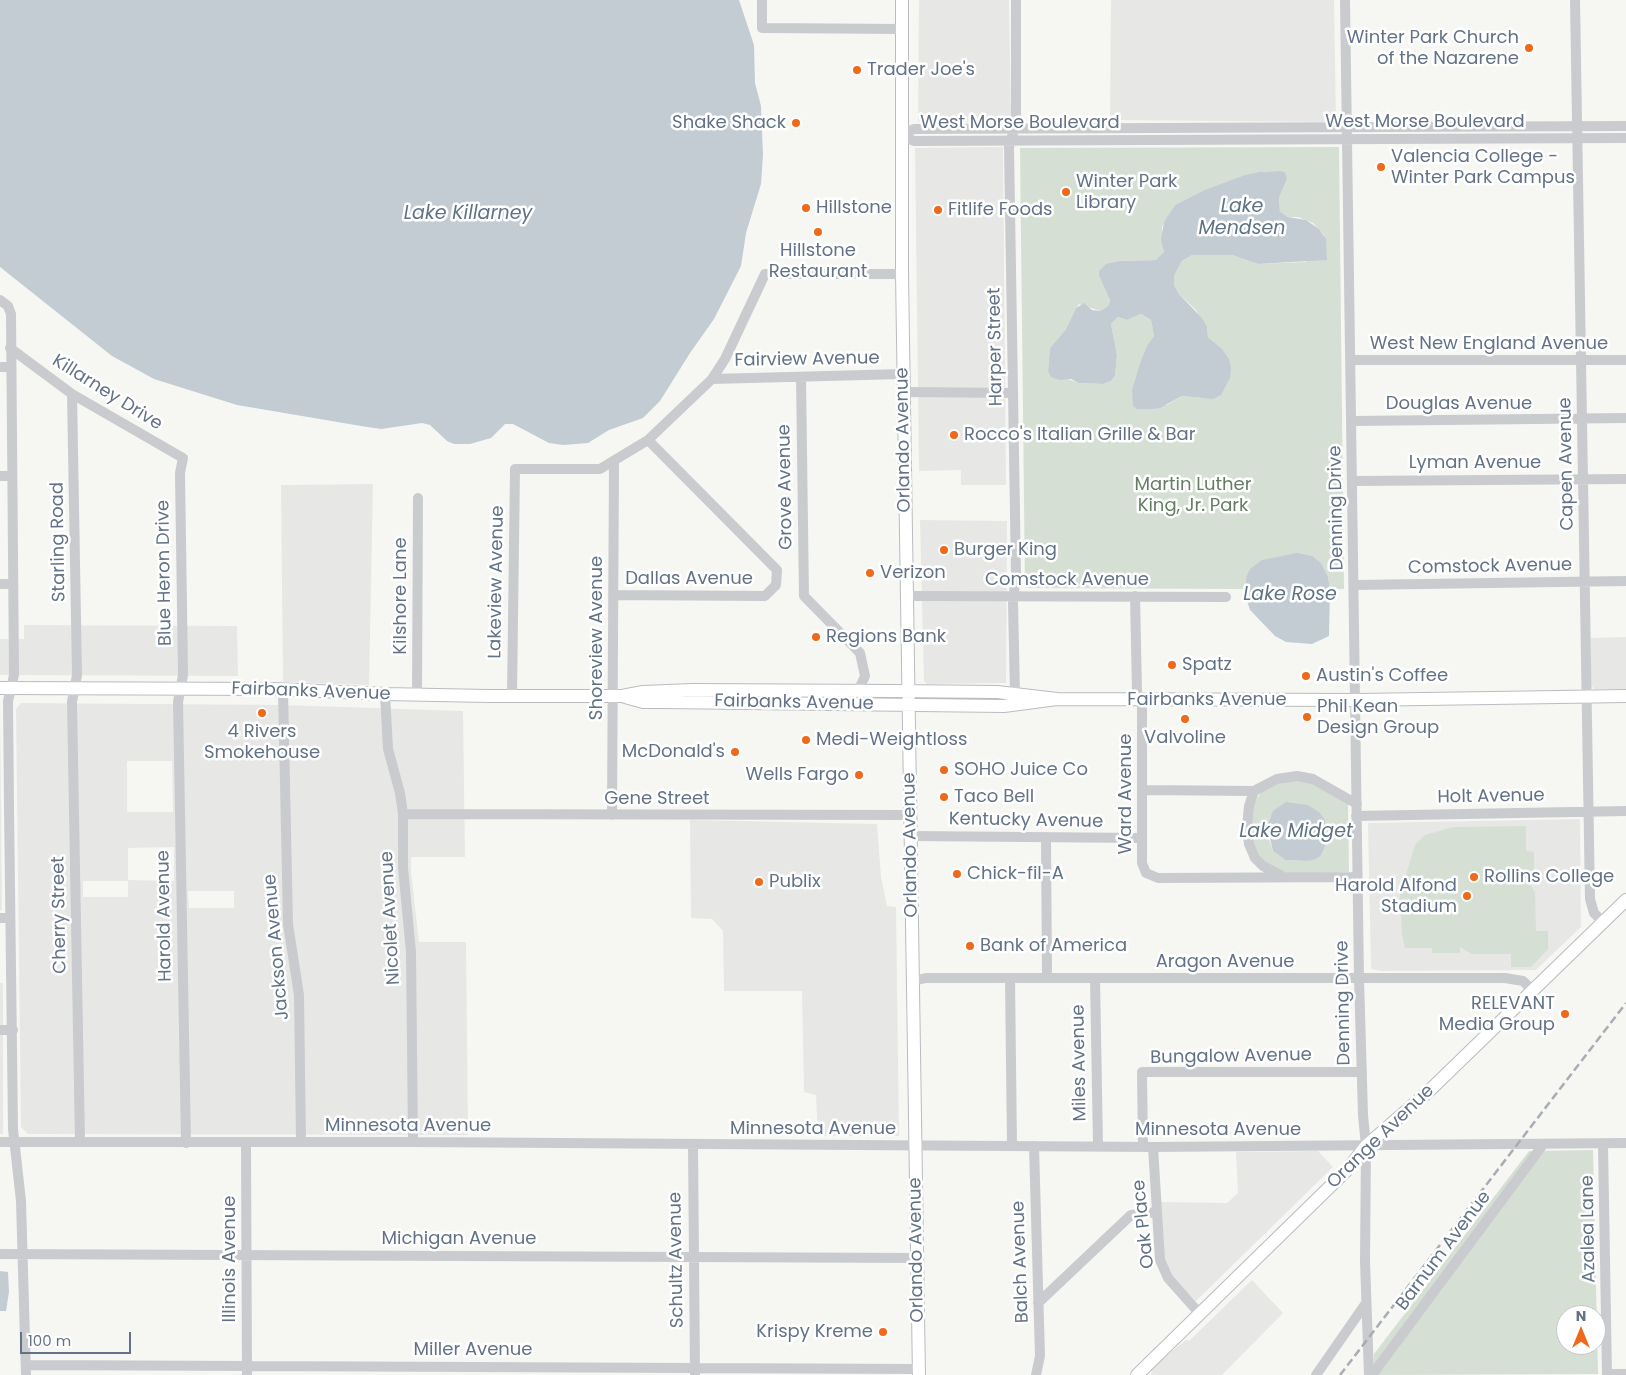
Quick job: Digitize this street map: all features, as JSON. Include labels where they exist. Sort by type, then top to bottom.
[{"type":"main road","name":"Orlando Avenue","points":[[902,0],[902,274],[919,1372]]},
{"type":"main road","name":"Fairbanks Avenue","points":[[6,688],[282,690],[512,696],[617,696],[643,692],[692,690],[858,691],[909,698],[1004,706],[1057,700],[1357,700],[1626,696]]},
{"type":"main road","name":"Fairbanks Avenue","points":[[617,696],[643,702],[909,698],[1015,694],[1057,700]]},
{"type":"main road","name":"Orange Avenue","points":[[1140,1374],[1346,1171],[1366,1146],[1429,1091],[1626,900]]},
{"type":"street","points":[[762,0],[762,28],[902,29]]},
{"type":"street","name":"Harper Street","points":[[1015,694],[1009,147],[1014,128],[1016,0]]},
{"type":"street","name":"Denning Drive","points":[[1345,0],[1357,700],[1358,804],[1356,816],[1359,978],[1366,1146],[1366,1303],[1370,1375]]},
{"type":"street","name":"Capen Avenue","points":[[1575,0],[1591,904],[1594,912],[1604,922]]},
{"type":"street","name":"West Morse Boulevard","points":[[901,135],[914,129],[1626,126]]},
{"type":"street","points":[[1205,128],[1205,139]]},
{"type":"street","name":"West Morse Boulevard","points":[[901,135],[914,141],[1626,138]]},
{"type":"street","points":[[614,462],[648,440],[712,378],[725,359],[764,274],[902,274]]},
{"type":"street","points":[[0,300],[8,306],[11,314],[10,348],[5,367],[11,476],[14,675],[6,688],[8,701],[4,807],[5,918],[12,1030],[15,1142],[24,1254],[26,1370]]},
{"type":"street","name":"Killarney Drive","points":[[10,348],[72,394],[183,458]]},
{"type":"street","name":"West New England Avenue","points":[[1351,360],[1626,360]]},
{"type":"street","name":"Fairview Avenue","points":[[712,378],[904,374]]},
{"type":"street","name":"Grove Avenue","points":[[801,377],[804,596],[860,653],[864,676],[858,691]]},
{"type":"street","points":[[904,392],[1013,393]]},
{"type":"street","name":"Starling Road","points":[[72,394],[76,641],[74,689]]},
{"type":"street","name":"Douglas Avenue","points":[[1352,421],[1626,418]]},
{"type":"street","name":"Dallas Avenue","points":[[613,595],[765,596],[776,585],[777,570],[648,440]]},
{"type":"street","name":"Blue Heron Drive","points":[[180,689],[182,667],[180,473],[183,458]]},
{"type":"street","name":"Lakeview Avenue","points":[[512,696],[515,469],[600,469],[614,462]]},
{"type":"street","name":"Shoreview Avenue","points":[[612,815],[617,696],[613,595],[614,462]]},
{"type":"street","points":[[0,476],[11,476]]},
{"type":"street","name":"Lyman Avenue","points":[[1353,481],[1626,479]]},
{"type":"street","name":"Kilshore Lane","points":[[417,695],[418,498]]},
{"type":"street","name":"Comstock Avenue","points":[[1355,585],[1626,581]]},
{"type":"street","points":[[0,584],[12,584]]},
{"type":"street","name":"Comstock Avenue","points":[[907,596],[1226,597]]},
{"type":"street","name":"Ward Avenue","points":[[1135,596],[1137,692],[1142,707],[1142,863],[1146,873],[1158,878],[1251,877]]},
{"type":"street","name":"Cherry Street","points":[[74,689],[72,702],[80,1142]]},
{"type":"street","name":"Harold Avenue","points":[[180,689],[178,702],[186,1143]]},
{"type":"street","name":"Jackson Avenue","points":[[282,690],[288,924],[299,995],[301,1142]]},
{"type":"street","name":"Nicolet Avenue","points":[[386,694],[386,738],[403,814],[403,868],[412,981],[413,1142]]},
{"type":"street","points":[[1142,790],[1254,791],[1276,779],[1297,776],[1313,779],[1358,804]]},
{"type":"street","points":[[1254,791],[1249,806],[1247,827],[1249,844],[1255,858],[1263,866],[1283,877]]},
{"type":"street","name":"Holt Avenue","points":[[1356,816],[1626,811]]},
{"type":"street","name":"Gene Street","points":[[403,814],[910,815]]},
{"type":"street","name":"Kentucky Avenue","points":[[911,836],[1142,838]]},
{"type":"street","points":[[1046,837],[1047,978]]},
{"type":"street","points":[[1251,877],[1255,872],[1255,858]]},
{"type":"street","points":[[1251,877],[1358,877]]},
{"type":"street","name":"Aragon Avenue","points":[[913,981],[926,978],[1512,978],[1523,981],[1533,990]]},
{"type":"street","points":[[1010,978],[1012,1146]]},
{"type":"street","name":"Miles Avenue","points":[[1095,978],[1098,1146]]},
{"type":"street","points":[[0,1030],[12,1030]]},
{"type":"street","name":"Bungalow Avenue","points":[[1148,1147],[1142,1072],[1362,1072]]},
{"type":"street","name":"Minnesota Avenue","points":[[0,1142],[413,1142],[1148,1147],[1542,1146],[1626,1143]]},
{"type":"street","name":"Illinois Avenue","points":[[246,1143],[247,1370]]},
{"type":"street","name":"Schultz Avenue","points":[[693,1144],[692,1256],[695,1371]]},
{"type":"street","name":"Azalea Lane","points":[[1604,1144],[1607,1374]]},
{"type":"street","name":"Balch Avenue","points":[[1034,1146],[1040,1356],[1036,1375]]},
{"type":"street","name":"Barnum Avenue","points":[[1370,1375],[1542,1146]]},
{"type":"street","name":"Oak Place","points":[[1148,1147],[1160,1260],[1164,1273],[1200,1314]]},
{"type":"street","points":[[1038,1302],[1131,1215],[1156,1212]]},
{"type":"street","name":"Michigan Avenue","points":[[0,1254],[918,1258]]},
{"type":"street","points":[[1316,1375],[1366,1303]]},
{"type":"street","name":"Miller Avenue","points":[[26,1370],[919,1372]]},
{"type":"street","points":[[1607,1374],[1626,1374]]},
{"type":"shaded area","points":[[919,0],[1009,0],[1011,122],[918,122]]},
{"type":"shaded area","points":[[1111,0],[1334,0],[1336,122],[1110,120]]},
{"type":"shaded area","points":[[1003,147],[1006,485],[961,485],[961,470],[919,471],[915,148]]},
{"type":"shaded area","points":[[373,484],[369,685],[283,682],[281,485]]},
{"type":"shaded area","points":[[920,520],[1007,521],[1006,683],[927,684],[924,681]]},
{"type":"shaded area","points":[[24,625],[237,626],[238,676],[0,675],[0,639],[24,639]]},
{"type":"shaded area","points":[[1626,637],[1626,689],[1594,689],[1591,685],[1591,638]]},
{"type":"shaded area","points":[[21,703],[282,705],[463,711],[465,857],[411,857],[411,872],[419,942],[466,942],[468,1135],[28,1134],[21,1127],[16,709]],"holes":[[[127,761],[172,761],[173,812],[127,812]],[[174,847],[174,881],[128,880],[128,848]],[[83,881],[128,881],[128,897],[83,897]],[[188,891],[234,891],[234,908],[189,908]]]},
{"type":"shaded area","points":[[0,708],[1,799],[2,910],[0,910]]},
{"type":"shaded area","name":"Rollins College","points":[[1580,819],[1581,927],[1536,970],[1381,971],[1371,969],[1368,823]]},
{"type":"shaded area","points":[[690,820],[877,824],[881,877],[887,906],[896,907],[899,1136],[818,1136],[816,1095],[804,1092],[802,991],[724,991],[723,931],[712,919],[691,918]]},
{"type":"shaded area","points":[[0,983],[3,983],[3,1134],[0,1134]]},
{"type":"shaded area","points":[[1318,1151],[1333,1167],[1196,1301],[1168,1273],[1164,1264],[1160,1202],[1227,1203],[1238,1193],[1236,1152]]},
{"type":"shaded area","points":[[1252,1280],[1283,1313],[1222,1375],[1151,1375],[1152,1367],[1186,1340],[1189,1341]]},
{"type":"green space","name":"Martin Luther King, Jr. Park","points":[[1339,147],[1344,589],[1330,589],[1328,577],[1246,578],[1246,589],[1025,588],[1020,148]],"holes":[[[1279,171],[1287,179],[1279,198],[1280,213],[1288,217],[1298,217],[1313,223],[1324,235],[1306,262],[1258,264],[1232,255],[1192,255],[1182,261],[1174,276],[1174,285],[1179,294],[1195,309],[1207,326],[1208,337],[1221,348],[1206,398],[1182,396],[1167,405],[1132,389],[1139,366],[1154,336],[1151,320],[1141,314],[1127,320],[1118,317],[1111,324],[1117,355],[1115,376],[1111,381],[1103,384],[1078,383],[1048,371],[1050,348],[1066,329],[1079,304],[1100,311],[1108,306],[1120,261],[1156,260],[1160,258],[1164,252],[1162,227],[1175,205],[1204,190],[1258,172]]]},
{"type":"green space","points":[[1297,779],[1312,782],[1348,804],[1349,872],[1290,874],[1275,869],[1260,857],[1252,840],[1252,807],[1261,792],[1281,783]],"holes":[[[1270,817],[1325,820],[1321,855],[1307,861],[1285,860],[1273,851],[1267,833]]]},
{"type":"green space","name":"Harold Alfond Stadium","points":[[1526,826],[1526,851],[1534,852],[1534,878],[1526,879],[1535,892],[1536,931],[1548,931],[1548,949],[1531,967],[1511,967],[1511,954],[1472,954],[1460,947],[1460,953],[1432,953],[1432,948],[1405,948],[1402,934],[1400,894],[1415,845],[1425,835],[1453,827]]},
{"type":"green space","points":[[1593,1150],[1596,1305],[1556,1305],[1556,1355],[1598,1355],[1598,1374],[1374,1375],[1374,1354],[1529,1151]]},
{"type":"water","name":"Lake Killarney","points":[[0,0],[739,0],[754,45],[755,83],[761,106],[763,155],[761,184],[746,233],[741,266],[714,319],[660,401],[643,418],[609,430],[588,443],[563,445],[549,443],[513,424],[505,424],[491,438],[470,444],[454,444],[447,441],[430,425],[422,423],[381,429],[361,426],[237,405],[154,379],[112,356],[0,267]]},
{"type":"water","name":"Lake Mendsen","points":[[1285,172],[1287,179],[1279,198],[1280,212],[1288,217],[1306,220],[1319,229],[1326,239],[1327,260],[1258,264],[1232,255],[1192,255],[1182,261],[1174,276],[1174,285],[1179,294],[1202,318],[1207,326],[1208,337],[1221,348],[1229,359],[1231,367],[1230,378],[1221,395],[1213,399],[1182,396],[1160,408],[1152,409],[1137,409],[1133,406],[1132,389],[1147,346],[1154,336],[1151,320],[1141,314],[1127,320],[1118,317],[1111,324],[1117,355],[1115,376],[1111,381],[1103,384],[1078,383],[1071,379],[1060,380],[1051,377],[1048,371],[1050,348],[1066,329],[1076,308],[1084,303],[1092,310],[1100,311],[1108,306],[1110,300],[1099,275],[1099,271],[1106,264],[1120,261],[1156,260],[1164,252],[1161,240],[1164,222],[1175,205],[1204,190],[1245,175]]},
{"type":"water","name":"Lake Rose","points":[[1297,553],[1312,556],[1321,563],[1328,577],[1330,589],[1329,636],[1312,644],[1286,642],[1275,636],[1250,610],[1246,598],[1246,578],[1250,569],[1262,560]]},
{"type":"water","name":"Lake Midget","points":[[1286,802],[1308,805],[1319,812],[1325,820],[1325,846],[1321,855],[1316,859],[1307,861],[1285,860],[1273,851],[1267,826],[1273,811]]},
{"type":"water","points":[[0,1271],[8,1272],[9,1292],[6,1311],[0,1311]]},
{"type":"railway","points":[[1340,1375],[1626,1003]]},
{"type":"place","name":"Winter Park Church of the Nazarene","points":[[1529,48]]},
{"type":"place","name":"Trader Joe's","points":[[857,70]]},
{"type":"place","name":"Shake Shack","points":[[796,123]]},
{"type":"place","name":"Valencia College - Winter Park Campus","points":[[1381,167]]},
{"type":"place","name":"Winter Park Library","points":[[1066,192]]},
{"type":"place","name":"Hillstone","points":[[806,208]]},
{"type":"place","name":"Fitlife Foods","points":[[938,210]]},
{"type":"place","name":"Hillstone Restaurant","points":[[818,232]]},
{"type":"place","name":"Rocco's Italian Grille & Bar","points":[[954,435]]},
{"type":"place","name":"Burger King","points":[[944,550]]},
{"type":"place","name":"Verizon","points":[[870,573]]},
{"type":"place","name":"Regions Bank","points":[[816,637]]},
{"type":"place","name":"Spatz","points":[[1172,665]]},
{"type":"place","name":"Austin's Coffee","points":[[1306,676]]},
{"type":"place","name":"4 Rivers Smokehouse","points":[[262,713]]},
{"type":"place","name":"Phil Kean Design Group","points":[[1307,717]]},
{"type":"place","name":"Valvoline","points":[[1185,719]]},
{"type":"place","name":"Medi-Weightloss","points":[[806,740]]},
{"type":"place","name":"McDonald's","points":[[735,752]]},
{"type":"place","name":"SOHO Juice Co","points":[[944,770]]},
{"type":"place","name":"Wells Fargo","points":[[859,775]]},
{"type":"place","name":"Taco Bell","points":[[944,797]]},
{"type":"place","name":"Chick-fil-A","points":[[957,874]]},
{"type":"place","name":"Rollins College","points":[[1474,877]]},
{"type":"place","name":"Publix","points":[[759,882]]},
{"type":"place","name":"Harold Alfond Stadium","points":[[1467,896]]},
{"type":"place","name":"Bank of America","points":[[970,946]]},
{"type":"place","name":"RELEVANT Media Group","points":[[1565,1014]]},
{"type":"place","name":"Krispy Kreme","points":[[883,1332]]}]
